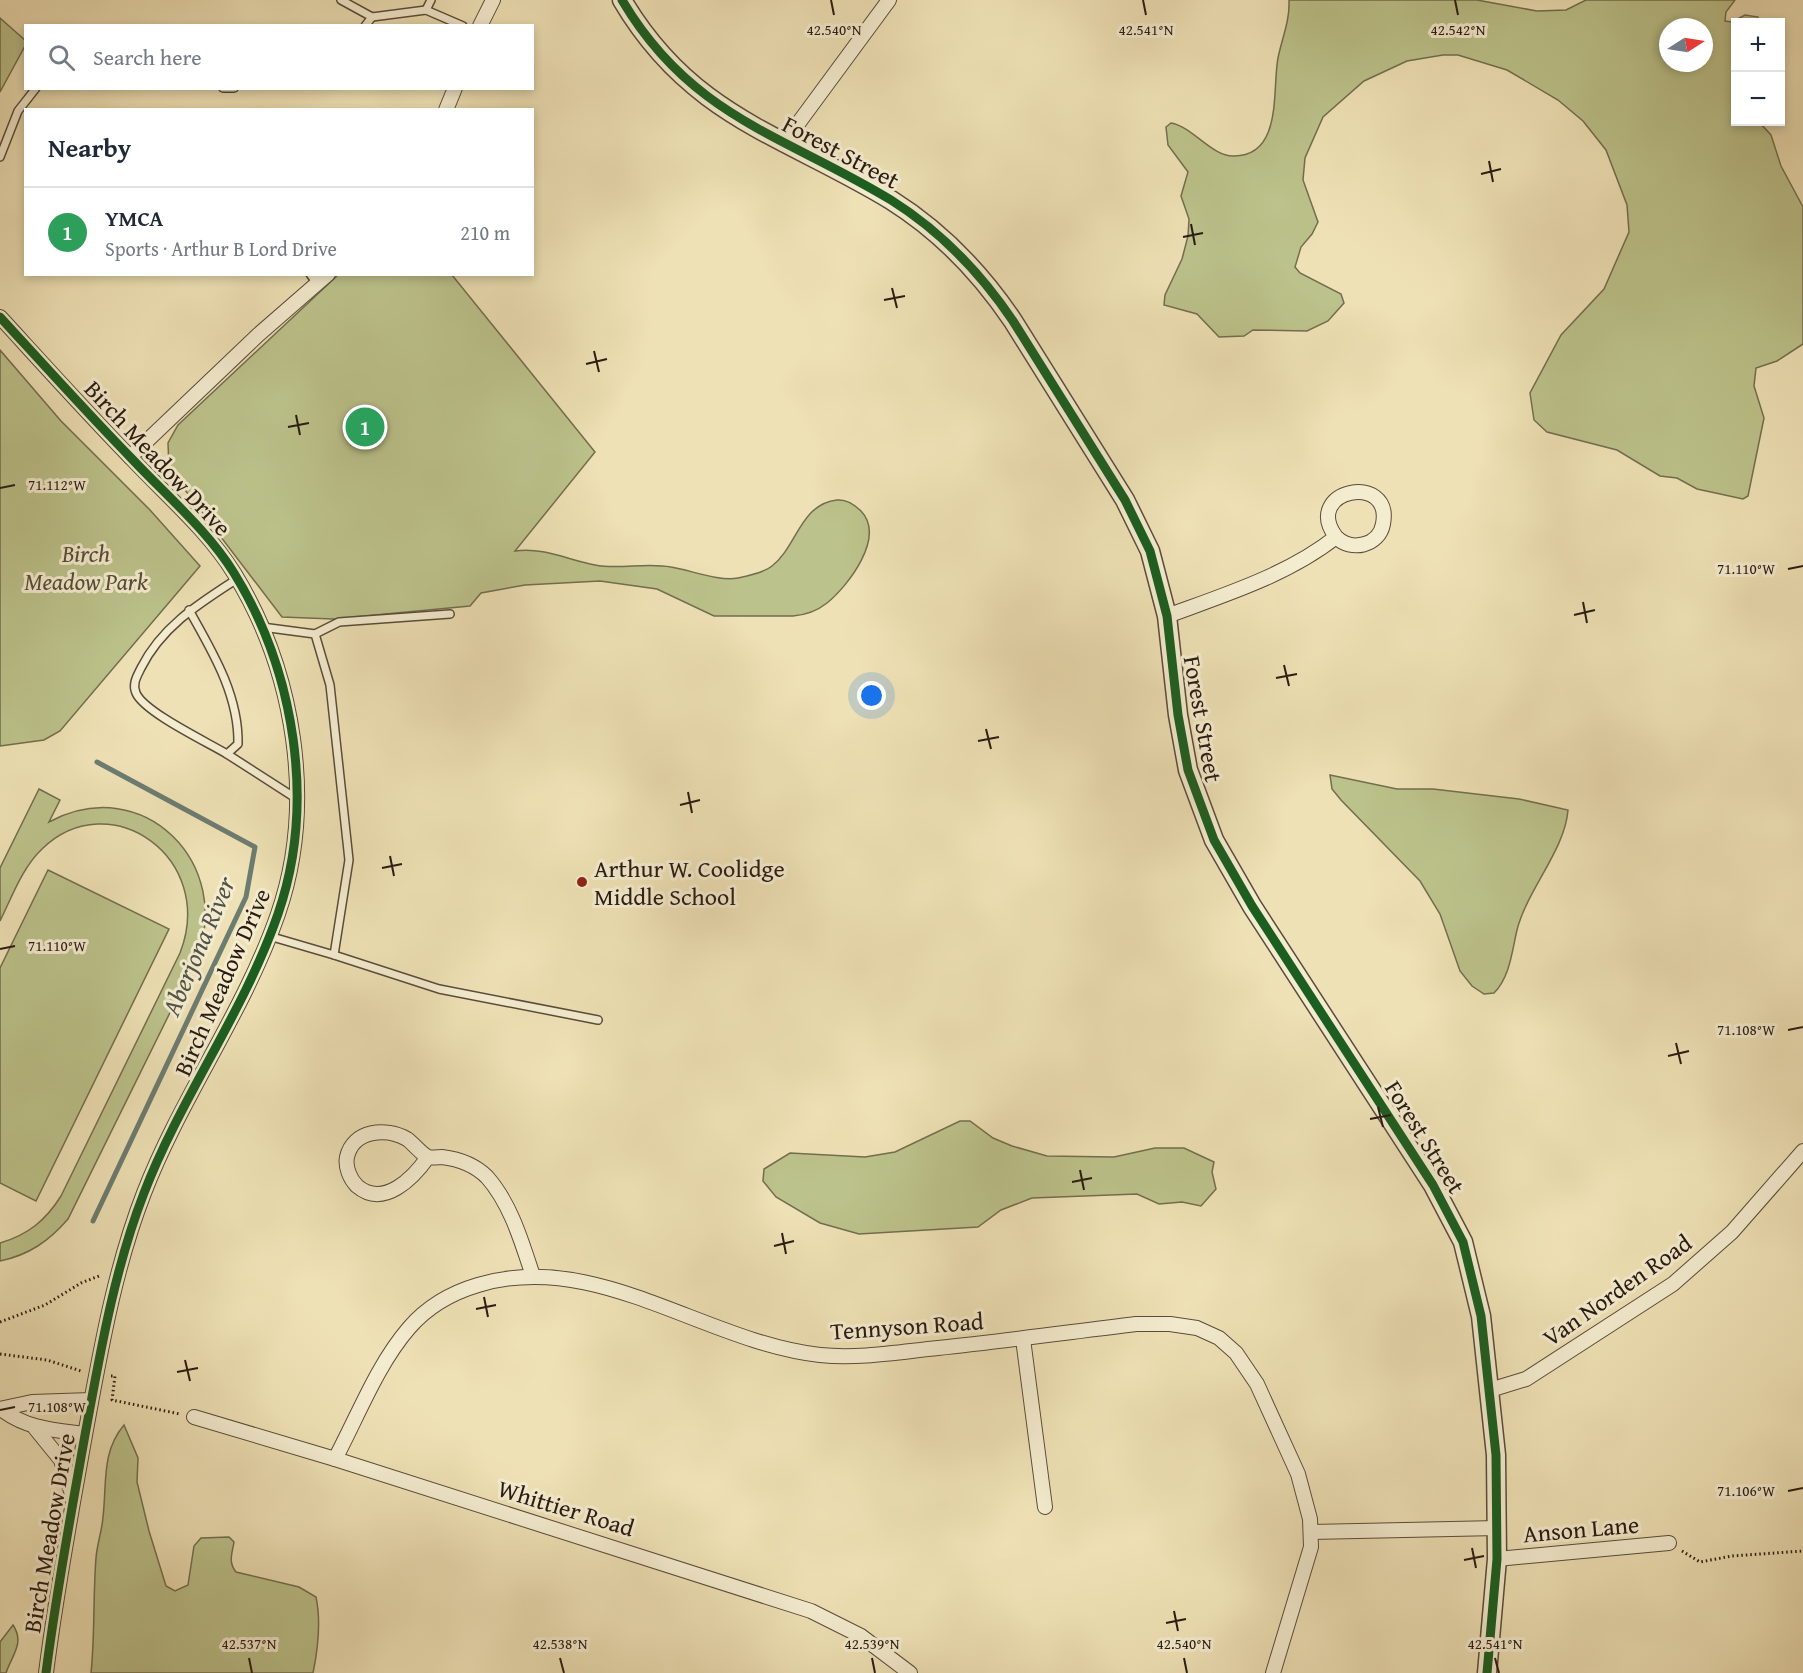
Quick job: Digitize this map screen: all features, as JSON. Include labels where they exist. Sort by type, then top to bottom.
[{"type":"street","points":[[481,24],[493,0]]},
{"type":"street","name":"Forest Street","points":[[622,0],[650,42],[681,76],[739,118],[908,211],[959,252],[992,290],[1101,461],[1141,531],[1157,571],[1167,616],[1185,753],[1207,824],[1252,906],[1455,1224],[1463,1242],[1476,1288],[1491,1390],[1496,1455],[1497,1559],[1487,1673]]},
{"type":"street","points":[[783,144],[890,0]]},
{"type":"street","points":[[447,108],[454,90]]},
{"type":"street","points":[[130,457],[314,280]]},
{"type":"street","name":"Birch Meadow Drive","points":[[0,317],[207,538],[237,579],[262,627],[286,703],[294,753],[297,799],[291,869],[269,936],[143,1196],[115,1293],[91,1400],[46,1673]]},
{"type":"street","points":[[1357,491],[1373,497],[1381,506],[1384,518],[1378,535],[1369,543],[1358,546],[1346,544],[1336,537],[1330,527],[1329,515],[1336,500],[1346,493],[1357,491]]},
{"type":"street","points":[[1167,616],[1250,584],[1304,558],[1336,537]]},
{"type":"street","points":[[428,1157],[403,1185],[381,1193],[368,1192],[356,1185],[347,1168],[348,1155],[354,1143],[364,1136],[377,1132],[406,1139],[428,1157],[457,1160],[485,1175],[494,1186],[514,1224],[533,1276]]},
{"type":"street","name":"Van Norden Road","points":[[1491,1390],[1530,1377],[1672,1284],[1732,1232],[1803,1152]]},
{"type":"street","name":"Tennyson Road","points":[[335,1459],[387,1359],[418,1319],[438,1303],[465,1289],[500,1280],[554,1276],[593,1284],[751,1339],[810,1354],[832,1356],[878,1355],[1155,1323],[1197,1328],[1219,1338],[1236,1353],[1257,1384],[1303,1488],[1311,1532]]},
{"type":"street","points":[[1023,1339],[1045,1507]]},
{"type":"street","points":[[0,1411],[43,1401],[91,1400]]},
{"type":"street","points":[[0,1411],[35,1428],[85,1434]]},
{"type":"street","name":"Whittier Road","points":[[194,1417],[335,1459],[811,1611],[861,1636],[909,1673]]},
{"type":"street","points":[[35,1428],[61,1460],[74,1499]]},
{"type":"street","points":[[1273,1673],[1307,1566],[1311,1532],[1498,1528]]},
{"type":"street","name":"Anson Lane","points":[[1497,1559],[1669,1544]]},
{"type":"lane","points":[[341,0],[372,17],[426,10],[458,24]]},
{"type":"lane","points":[[426,10],[431,0]]},
{"type":"lane","points":[[367,24],[372,17]]},
{"type":"lane","points":[[0,157],[18,111],[34,90]]},
{"type":"lane","points":[[237,579],[189,610],[166,631],[145,659],[134,681],[135,693],[146,706],[297,799]]},
{"type":"lane","points":[[189,610],[227,685],[238,729],[238,744],[227,754]]},
{"type":"lane","points":[[262,627],[315,634],[339,622],[450,614]]},
{"type":"lane","points":[[315,634],[330,685],[349,860],[334,956]]},
{"type":"lane","points":[[269,936],[439,989],[598,1020]]},
{"type":"path","points":[[0,1322],[45,1305],[81,1283],[99,1276]]},
{"type":"path","points":[[0,1354],[47,1360],[96,1374],[115,1376],[112,1401],[194,1417]]},
{"type":"path","points":[[1669,1544],[1700,1562],[1803,1551]]},
{"type":"green space","points":[[1289,0],[1477,0],[1537,11],[1566,10],[1586,0],[1735,0],[1726,12],[1725,21],[1731,22],[1731,126],[1763,126],[1771,135],[1781,166],[1803,207],[1803,344],[1777,361],[1756,368],[1754,386],[1764,418],[1748,496],[1743,499],[1697,489],[1677,478],[1660,476],[1617,450],[1547,432],[1534,420],[1530,393],[1561,335],[1604,289],[1629,232],[1627,205],[1606,150],[1583,121],[1558,100],[1507,70],[1458,55],[1407,61],[1364,81],[1323,117],[1305,158],[1303,180],[1318,222],[1301,247],[1295,267],[1300,273],[1341,294],[1344,303],[1328,321],[1307,331],[1253,330],[1244,336],[1219,337],[1197,314],[1164,305],[1165,295],[1182,259],[1188,236],[1189,219],[1181,196],[1188,172],[1168,145],[1166,127],[1171,123],[1179,126],[1226,155],[1250,153],[1261,145],[1272,119],[1278,58],[1287,22]]},
{"type":"green space","points":[[1745,15],[1758,18],[1739,18]]},
{"type":"green space","points":[[0,18],[24,39],[24,48],[0,92]]},
{"type":"green space","points":[[337,276],[453,276],[595,452],[515,551],[546,552],[604,566],[652,565],[679,568],[714,577],[738,578],[761,572],[772,566],[788,548],[800,527],[815,509],[837,500],[847,501],[861,511],[868,522],[867,547],[854,573],[836,595],[819,608],[802,615],[714,616],[657,589],[600,581],[525,585],[481,593],[470,606],[333,619],[282,617],[169,469],[168,443],[178,425]]},
{"type":"green space","name":"Birch Meadow Park","points":[[0,350],[61,421],[150,510],[200,566],[60,731],[44,740],[0,746]]},
{"type":"green space","points":[[1330,775],[1397,789],[1433,789],[1519,799],[1568,810],[1560,840],[1522,915],[1507,972],[1494,993],[1484,994],[1472,986],[1460,971],[1440,914],[1420,881],[1341,800],[1332,789]]},
{"type":"green space","points":[[39,789],[60,800],[49,822],[84,809],[118,809],[148,818],[173,836],[192,861],[203,891],[205,925],[196,960],[68,1219],[38,1246],[0,1261],[0,1243],[28,1231],[49,1212],[61,1196],[180,953],[187,919],[184,887],[171,861],[150,841],[125,828],[97,824],[69,831],[42,849],[23,874],[0,921],[0,868]]},
{"type":"green space","points":[[48,870],[169,929],[36,1201],[0,1183],[0,968]]},
{"type":"green space","points":[[960,1121],[970,1121],[993,1138],[1012,1146],[1047,1156],[1114,1157],[1155,1148],[1184,1148],[1214,1162],[1212,1172],[1216,1189],[1201,1206],[1182,1202],[1159,1204],[1137,1194],[1032,1198],[1001,1210],[978,1227],[859,1234],[820,1223],[776,1197],[763,1181],[764,1169],[790,1153],[865,1157],[895,1152]]},
{"type":"green space","points":[[124,1425],[138,1458],[137,1482],[166,1586],[175,1591],[188,1585],[194,1546],[201,1538],[229,1537],[234,1542],[231,1561],[236,1572],[299,1587],[316,1597],[318,1635],[313,1673],[91,1673],[96,1558],[102,1522],[106,1469],[112,1446]]},
{"type":"green space","points":[[13,1625],[18,1643],[6,1673],[0,1673],[0,1642]]},
{"type":"waterway","name":"Aberjona River","points":[[93,1221],[246,897],[255,847],[97,762]]},
{"type":"cycle path","points":[[622,0],[649,40],[678,71],[709,98],[742,120],[891,200],[910,212],[959,254],[1013,321],[1125,500],[1150,551],[1167,616],[1178,715],[1188,770],[1214,840],[1252,906],[1433,1185],[1463,1242],[1481,1316],[1496,1455],[1497,1559],[1487,1673]]},
{"type":"cycle path","points":[[0,317],[200,529],[234,573],[255,612],[272,653],[285,695],[293,739],[297,784],[296,828],[290,872],[278,914],[248,985],[159,1157],[133,1222],[124,1252],[109,1313],[91,1405],[59,1583],[46,1673]]},
{"type":"place","name":"YMCA","points":[[365,427]]},
{"type":"place","name":"Arthur W. Coolidge Middle School","points":[[582,882]]}]
